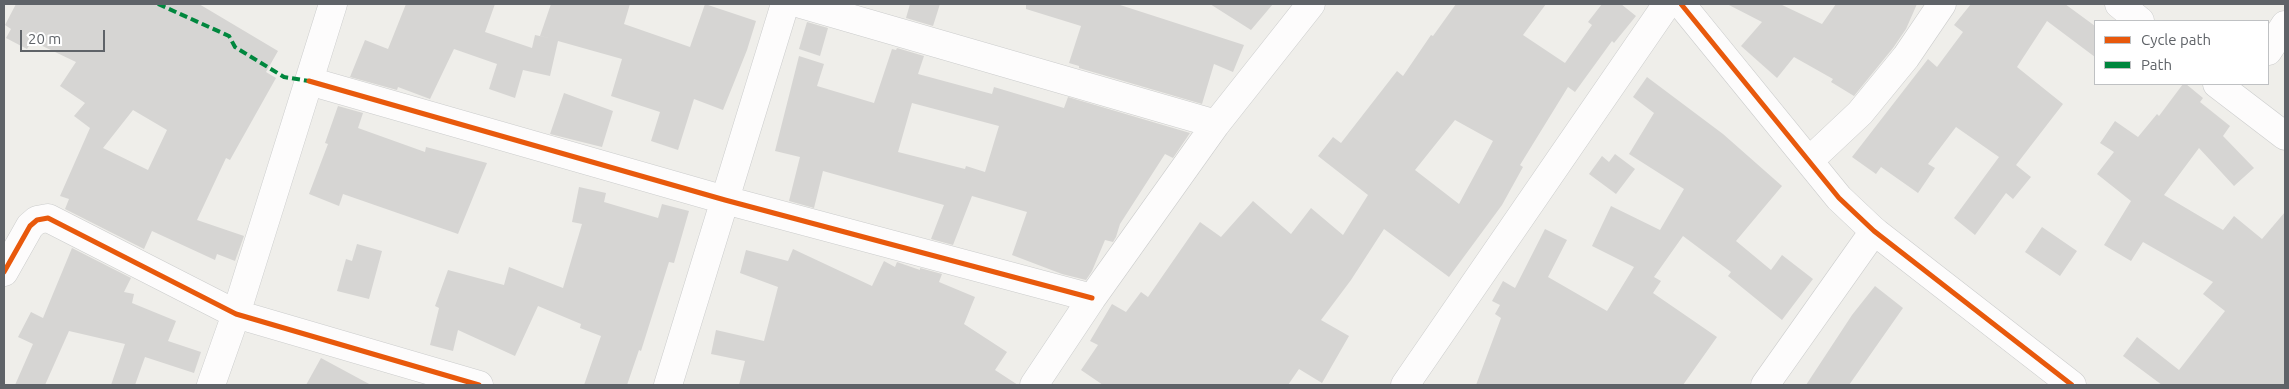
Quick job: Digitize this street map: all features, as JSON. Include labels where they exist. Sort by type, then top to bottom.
[{"type":"street","points":[[211,385],[236,314],[333,4]]},
{"type":"street","points":[[668,385],[785,4]]},
{"type":"street","points":[[802,4],[1216,124]]},
{"type":"street","points":[[1034,385],[1092,298],[1216,124],[1311,4]]},
{"type":"street","points":[[1404,385],[1667,4]]},
{"type":"street","points":[[1681,4],[1810,160],[1839,198],[1874,231],[2072,385]]},
{"type":"street","points":[[1810,160],[1860,113],[1906,57],[1942,4]]},
{"type":"street","points":[[2119,4],[2139,20]]},
{"type":"street","points":[[2269,49],[2285,25]]},
{"type":"street","points":[[309,81],[725,200],[1092,298]]},
{"type":"street","points":[[2233,89],[2285,136]]},
{"type":"street","points":[[4,272],[30,226],[37,220],[48,218],[236,314],[432,379],[479,385]]},
{"type":"street","points":[[1765,385],[1874,231]]},
{"type":"building","points":[[16,4],[199,4],[278,51],[266,72],[276,78],[230,160],[226,158],[197,220],[244,236],[235,261],[217,254],[215,260],[152,231],[144,249],[65,209],[69,199],[60,196],[90,128],[74,116],[85,103],[60,86],[76,62],[32,41],[27,49],[6,38],[11,29],[5,25]],"holes":[[[133,110],[167,130],[148,170],[103,148]]]},
{"type":"building","points":[[406,4],[495,4],[485,32],[532,48],[535,35],[553,39],[540,36],[551,4],[630,4],[624,24],[690,47],[705,4],[756,21],[747,50],[723,110],[694,99],[678,150],[651,141],[660,112],[611,96],[622,59],[558,41],[550,76],[523,70],[515,98],[489,89],[497,64],[454,49],[430,99],[398,87],[397,90],[350,77],[365,40],[388,49]]},
{"type":"building","points":[[910,4],[940,4],[933,26],[906,18]]},
{"type":"building","points":[[1026,4],[1117,4],[1244,45],[1233,72],[1214,64],[1202,104],[1079,68],[1079,66],[1069,63],[1081,26],[1026,9]]},
{"type":"building","points":[[1210,4],[1273,4],[1251,30]]},
{"type":"building","points":[[1456,4],[1546,4],[1523,35],[1565,63],[1592,25],[1588,22],[1602,4],[1621,4],[1636,16],[1614,43],[1612,41],[1575,92],[1568,87],[1520,165],[1523,167],[1502,205],[1449,277],[1384,229],[1351,280],[1321,320],[1349,336],[1322,383],[1299,369],[1288,385],[1103,385],[1081,370],[1098,345],[1090,341],[1112,304],[1126,312],[1141,292],[1148,297],[1200,222],[1221,237],[1253,201],[1291,234],[1311,208],[1343,235],[1368,195],[1318,156],[1333,137],[1341,143],[1397,71],[1403,76],[1431,35],[1433,36]],"holes":[[[1455,120],[1493,141],[1459,204],[1415,170]]]},
{"type":"building","points":[[1727,4],[1780,4],[1822,24],[1836,4],[1917,4],[1906,29],[1893,48],[1854,96],[1831,82],[1833,79],[1794,57],[1777,78],[1741,46],[1762,22]]},
{"type":"building","points":[[1971,4],[2065,4],[2094,25],[2094,56],[2047,21],[2017,67],[2063,104],[2016,165],[2031,177],[2013,199],[2006,193],[1975,235],[1954,218],[1999,157],[1956,127],[1928,164],[1935,168],[1918,193],[1881,167],[1876,174],[1852,157],[1928,59],[1937,67],[1963,32],[1954,25]]},
{"type":"building","points":[[807,22],[828,28],[820,56],[799,49]]},
{"type":"building","points":[[897,48],[924,56],[918,74],[992,94],[994,87],[1064,108],[1068,97],[1190,133],[1173,158],[1165,154],[1120,224],[1113,242],[1105,240],[1092,271],[1086,280],[1062,274],[1012,255],[1027,212],[972,196],[953,245],[931,239],[944,205],[823,171],[814,208],[789,201],[800,157],[775,151],[799,56],[824,64],[817,86],[874,103],[892,49],[896,50]],"holes":[[[912,103],[999,126],[985,172],[966,166],[965,169],[898,152]]]},
{"type":"building","points":[[1647,77],[1723,134],[1782,186],[1736,241],[1771,270],[1782,255],[1813,279],[1782,320],[1728,276],[1731,272],[1683,236],[1654,277],[1661,281],[1653,293],[1717,337],[1683,385],[1476,385],[1501,318],[1495,314],[1500,305],[1492,301],[1503,281],[1515,288],[1545,229],[1567,240],[1548,277],[1607,311],[1634,267],[1592,246],[1611,206],[1660,230],[1684,189],[1629,154],[1654,113],[1633,97]]},
{"type":"building","points":[[2182,85],[2187,85],[2203,98],[2200,102],[2230,126],[2223,136],[2254,168],[2234,186],[2199,148],[2164,195],[2223,230],[2234,216],[2262,239],[2285,212],[2285,385],[2162,385],[2123,356],[2137,337],[2179,370],[2225,311],[2203,294],[2213,282],[2143,242],[2131,261],[2104,245],[2131,201],[2097,174],[2114,152],[2100,143],[2115,121],[2138,137],[2157,114],[2159,116]]},
{"type":"building","points":[[564,93],[613,111],[602,147],[550,134]]},
{"type":"building","points":[[338,106],[363,113],[358,128],[425,152],[426,147],[487,163],[458,234],[343,194],[339,206],[309,194],[328,144],[325,143]]},
{"type":"building","points":[[1615,154],[1635,169],[1616,194],[1589,174],[1602,156],[1609,162]]},
{"type":"building","points":[[579,187],[606,193],[604,202],[658,218],[662,204],[689,211],[674,263],[669,262],[641,351],[639,350],[627,385],[584,385],[601,336],[580,328],[581,324],[538,306],[515,356],[458,330],[453,351],[430,345],[439,308],[435,306],[448,270],[504,285],[509,267],[563,288],[582,224],[572,222]]},
{"type":"building","points":[[2042,227],[2077,251],[2060,276],[2025,252]]},
{"type":"building","points":[[357,244],[382,251],[369,299],[337,291],[346,259],[352,261]]},
{"type":"building","points":[[72,248],[131,278],[124,292],[134,294],[132,303],[176,321],[168,341],[201,352],[194,373],[145,357],[135,385],[111,385],[125,344],[69,331],[45,385],[15,385],[33,344],[18,337],[31,312],[43,318]]},
{"type":"building","points":[[793,249],[872,286],[884,261],[895,267],[897,262],[920,270],[920,268],[942,274],[939,282],[975,297],[964,324],[1007,352],[995,370],[1018,385],[739,385],[745,361],[711,354],[716,330],[764,341],[778,287],[740,273],[746,250],[788,261]]},
{"type":"building","points":[[1875,286],[1903,308],[1849,385],[1806,385],[1852,315]]},
{"type":"building","points":[[321,358],[371,385],[306,385]]},
{"type":"marked path","points":[[158,4],[229,36],[235,47],[284,77],[309,81]]},
{"type":"cycle path","points":[[1681,4],[1839,198],[1874,231],[2072,385]]},
{"type":"cycle path","points":[[309,81],[725,200],[1092,298]]},
{"type":"cycle path","points":[[4,272],[30,226],[37,220],[48,218],[236,314],[479,385]]}]
